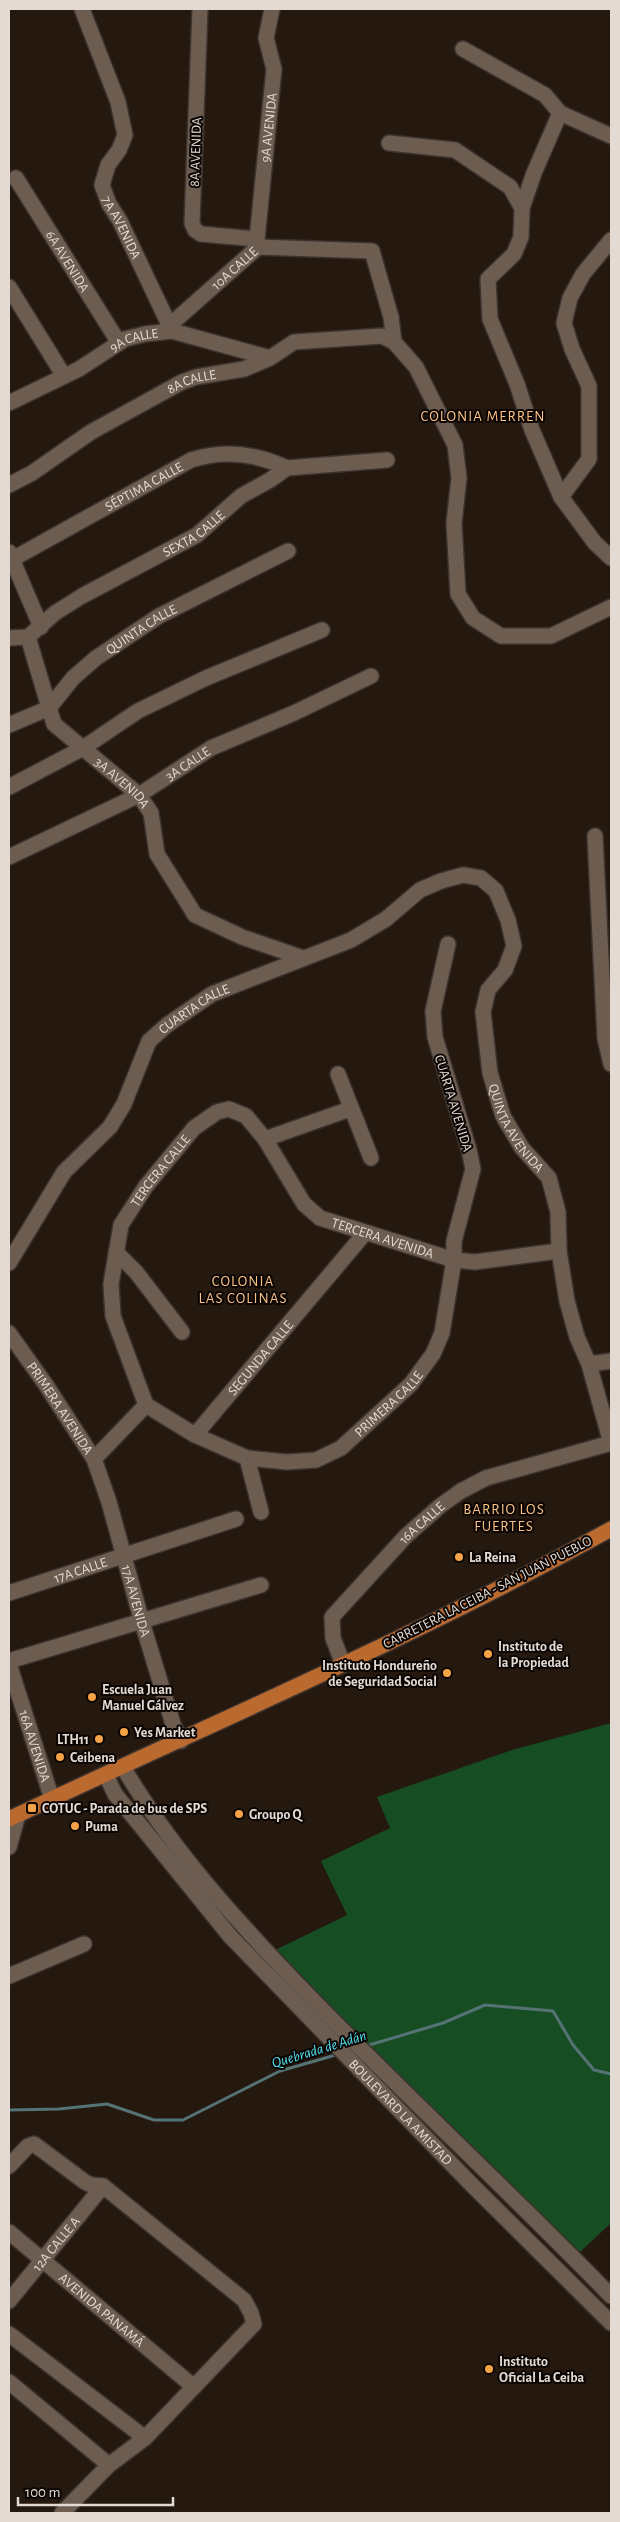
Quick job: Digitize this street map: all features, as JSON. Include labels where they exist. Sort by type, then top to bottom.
[{"type":"main road","name":"CARRETERA LA CEIBA - SAN JUAN PUEBLO","points":[[13,1817],[181,1741],[343,1664],[567,1554],[611,1529]]},
{"type":"street","name":"7A AVENIDA","points":[[82,9],[118,102],[124,135],[119,150],[108,165],[102,185],[109,204],[120,221],[171,328]]},
{"type":"street","name":"8A AVENIDA","points":[[200,9],[192,223],[194,230],[201,234],[258,243]]},
{"type":"street","name":"9A AVENIDA","points":[[258,243],[274,69],[266,38],[272,9]]},
{"type":"street","points":[[463,49],[545,95],[560,113],[611,136]]},
{"type":"street","points":[[560,113],[534,172],[522,208],[521,237],[514,254],[488,279],[490,319],[517,384],[532,430],[561,497],[596,543],[611,558]]},
{"type":"street","points":[[389,143],[455,150],[510,187],[522,208]]},
{"type":"street","name":"6A AVENIDA","points":[[16,178],[119,343]]},
{"type":"street","points":[[561,497],[589,459],[589,386],[572,349],[564,323],[570,298],[583,274],[611,240]]},
{"type":"street","name":"10A CALLE","points":[[171,328],[258,243],[372,251],[391,317],[394,342]]},
{"type":"street","points":[[9,287],[64,376]]},
{"type":"street","name":"9A CALLE","points":[[9,403],[64,376],[125,339],[171,328],[270,358]]},
{"type":"street","name":"8A CALLE","points":[[9,485],[32,473],[91,432],[182,382],[196,377],[244,369],[270,358],[294,342],[382,336],[394,342]]},
{"type":"street","points":[[394,342],[416,367],[455,445],[458,478],[454,524],[458,594],[473,618],[501,636],[550,636],[611,607]]},
{"type":"street","name":"SÉPTIMA CALLE","points":[[10,558],[191,460],[208,454],[236,453],[267,458],[287,468]]},
{"type":"street","name":"SEXTA CALLE","points":[[28,637],[55,613],[82,596],[197,535],[241,496],[287,468],[387,460]]},
{"type":"street","name":"QUINTA CALLE","points":[[9,725],[49,708],[78,673],[159,616],[288,551]]},
{"type":"street","points":[[10,558],[41,627]]},
{"type":"street","points":[[9,787],[83,748],[146,707],[206,678],[322,630]]},
{"type":"street","points":[[9,638],[28,637]]},
{"type":"street","name":"3A AVENIDA","points":[[28,637],[54,724],[139,795],[151,813],[157,854],[195,915],[242,937],[303,958]]},
{"type":"street","name":"3A CALLE","points":[[9,858],[139,795],[212,748],[294,713],[371,676]]},
{"type":"street","points":[[595,836],[605,1038],[611,1064]]},
{"type":"street","name":"CUARTA CALLE","points":[[9,1263],[64,1172],[110,1127],[124,1104],[149,1041],[167,1025],[212,994],[351,940],[386,919],[420,890],[463,874],[481,878]]},
{"type":"street","name":"QUINTA AVENIDA","points":[[481,878],[496,891],[508,920],[514,946],[505,970],[488,990],[483,1012],[490,1073],[503,1116],[522,1148],[549,1178],[558,1212],[559,1251],[567,1302],[577,1337],[589,1364],[611,1443]]},
{"type":"street","name":"CUARTA AVENIDA","points":[[448,944],[434,1011],[435,1037],[473,1169],[454,1240],[454,1260]]},
{"type":"street","points":[[338,1074],[370,1158]]},
{"type":"street","name":"TERCERA AVENIDA","points":[[229,1109],[246,1116],[265,1139],[304,1204],[320,1218],[454,1260],[475,1262],[559,1251]]},
{"type":"street","name":"TERCERA CALLE","points":[[146,1405],[113,1316],[111,1284],[121,1225],[146,1186],[194,1128],[217,1112],[229,1109]]},
{"type":"street","points":[[265,1139],[350,1109]]},
{"type":"street","name":"SEGUNDA CALLE","points":[[195,1435],[365,1233]]},
{"type":"street","points":[[116,1252],[136,1272],[182,1332]]},
{"type":"street","name":"PRIMERA CALLE","points":[[146,1405],[195,1435],[246,1458],[287,1462],[316,1460],[342,1448],[378,1417],[411,1384],[433,1354],[442,1333],[454,1260]]},
{"type":"street","name":"PRIMERA AVENIDA","points":[[9,1334],[46,1385],[94,1459]]},
{"type":"street","points":[[589,1364],[611,1361]]},
{"type":"street","points":[[94,1459],[146,1405]]},
{"type":"street","name":"16A CALLE","points":[[343,1664],[334,1638],[332,1617],[406,1536],[440,1506],[486,1478],[611,1443]]},
{"type":"street","points":[[246,1458],[261,1512]]},
{"type":"street","name":"17A AVENIDA","points":[[94,1459],[173,1724],[181,1741]]},
{"type":"street","name":"17A CALLE","points":[[9,1593],[236,1519]]},
{"type":"street","points":[[9,1663],[261,1586]]},
{"type":"street","name":"16A AVENIDA","points":[[9,1663],[52,1799]]},
{"type":"street","name":"BOULEVARD LA AMISTAD","points":[[123,1767],[165,1830],[243,1928],[351,2040],[611,2296]]},
{"type":"street","name":"BOULEVARD LA AMISTAD","points":[[106,1775],[115,1794],[230,1936],[348,2060],[611,2323]]},
{"type":"street","points":[[9,1847],[13,1817]]},
{"type":"street","points":[[9,1976],[84,1944]]},
{"type":"street","points":[[9,2166],[28,2146],[34,2144],[85,2182],[91,2185],[103,2186],[244,2300],[252,2313],[254,2324],[145,2438],[109,2465],[62,2513]]},
{"type":"street","name":"12A CALLE A","points":[[9,2301],[103,2186]]},
{"type":"street","name":"AVENIDA PANAMÁ","points":[[9,2232],[194,2387]]},
{"type":"street","points":[[9,2334],[145,2438]]},
{"type":"street","points":[[9,2382],[109,2465]]},
{"type":"green space","points":[[611,1723],[611,2223],[580,2252],[271,1952],[347,1915],[321,1861],[390,1828],[377,1797],[512,1750]]},
{"type":"waterway","name":"Quebrada de Adán","points":[[366,2046],[443,2023],[485,2005],[553,2011],[573,2045],[594,2070],[611,2074]]},
{"type":"waterway","name":"Quebrada de Adán","points":[[9,2110],[59,2109],[107,2104],[154,2120],[183,2120],[280,2071],[339,2054]]},
{"type":"place","name":"La Reina","points":[[459,1557]]},
{"type":"place","name":"Instituto de la Propiedad","points":[[488,1654]]},
{"type":"place","name":"Instituto Hondureño de Seguridad Social","points":[[447,1673]]},
{"type":"place","name":"Escuela Juan Manuel Gálvez","points":[[92,1697]]},
{"type":"place","name":"Yes Market","points":[[124,1732]]},
{"type":"place","name":"LTH11","points":[[99,1739]]},
{"type":"place","name":"Ceibena","points":[[60,1757]]},
{"type":"place","name":"COTUC - Parada de bus de SPS","points":[[32,1808]]},
{"type":"place","name":"Groupo Q","points":[[239,1814]]},
{"type":"place","name":"Puma","points":[[75,1826]]},
{"type":"place","name":"Instituto Oficial La Ceiba","points":[[489,2369]]},
{"type":"district","name":"COLONIA MERREN","points":[[483,416]]},
{"type":"district","name":"COLONIA LAS COLINAS","points":[[243,1290]]},
{"type":"district","name":"BARRIO LOS FUERTES","points":[[504,1518]]}]
